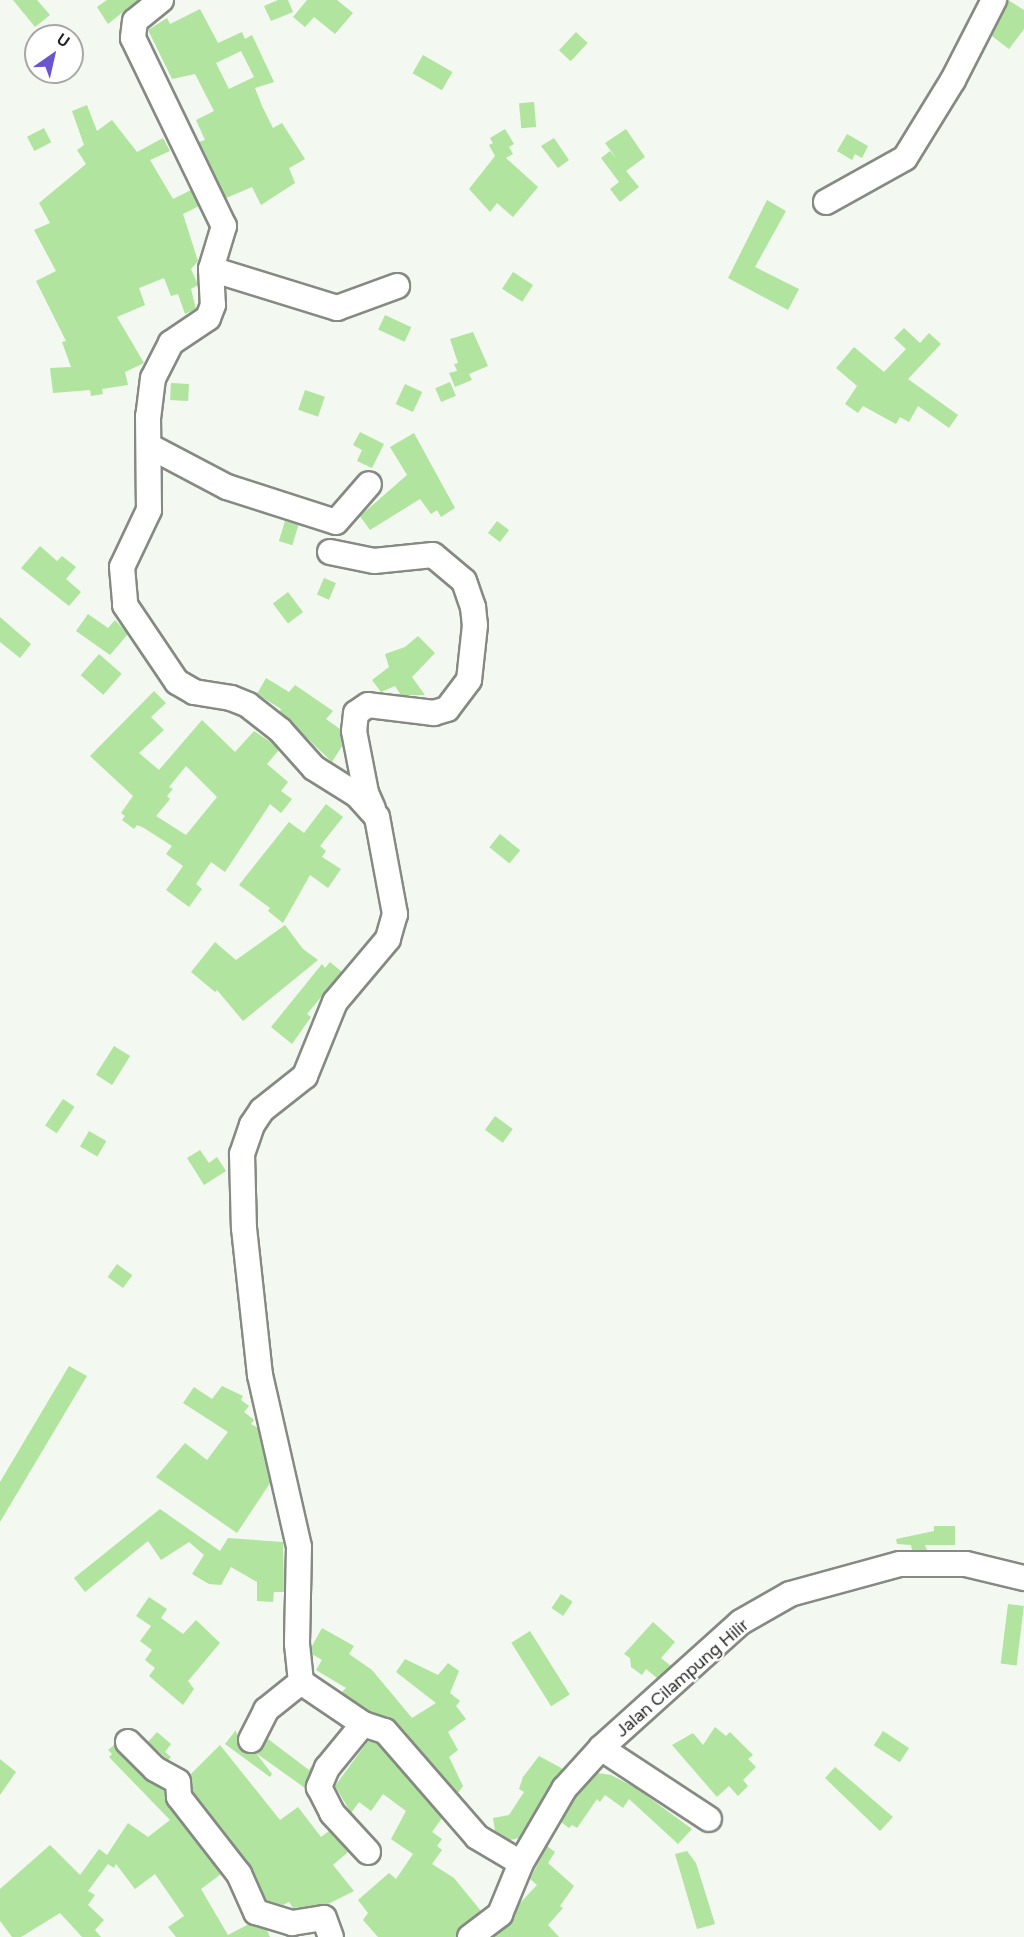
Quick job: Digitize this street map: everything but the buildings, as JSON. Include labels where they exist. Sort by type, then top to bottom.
[{"type":"street","points":[[161,0],[135,21],[133,38],[222,217],[224,226],[211,269],[213,305],[208,318],[171,343],[153,378],[148,416],[151,447],[149,510],[122,567],[121,589],[133,622],[177,682],[194,692],[231,698],[248,705],[280,730],[314,768],[357,795],[377,817]]},
{"type":"street","points":[[826,202],[905,158],[953,80],[994,0]]},
{"type":"street","points":[[211,269],[337,308],[397,286]]},
{"type":"street","points":[[151,447],[227,487],[320,519],[336,522],[343,518],[369,484]]},
{"type":"street","points":[[330,552],[374,561],[435,556],[464,580],[473,607],[475,625],[470,680],[447,709],[434,713],[369,705],[356,713],[354,731],[364,786],[377,817],[395,914],[393,930],[335,1002],[305,1076],[262,1110],[252,1125],[242,1154],[244,1228],[260,1374],[299,1547],[297,1644],[301,1682],[363,1724],[385,1731],[407,1752],[477,1837],[522,1863]]},
{"type":"street","name":"Jalan Cilampung Hilir","points":[[470,1937],[500,1914],[522,1863],[564,1789],[601,1748],[741,1622],[790,1594],[900,1564],[966,1564],[1024,1578]]},
{"type":"street","points":[[251,1740],[267,1710],[301,1682]]},
{"type":"street","points":[[363,1724],[327,1768],[319,1787],[332,1813],[368,1852]]},
{"type":"street","points":[[128,1742],[154,1770],[178,1782],[179,1797],[239,1874],[256,1912],[292,1923],[324,1918],[332,1937]]},
{"type":"street","points":[[601,1748],[709,1819]]}]
